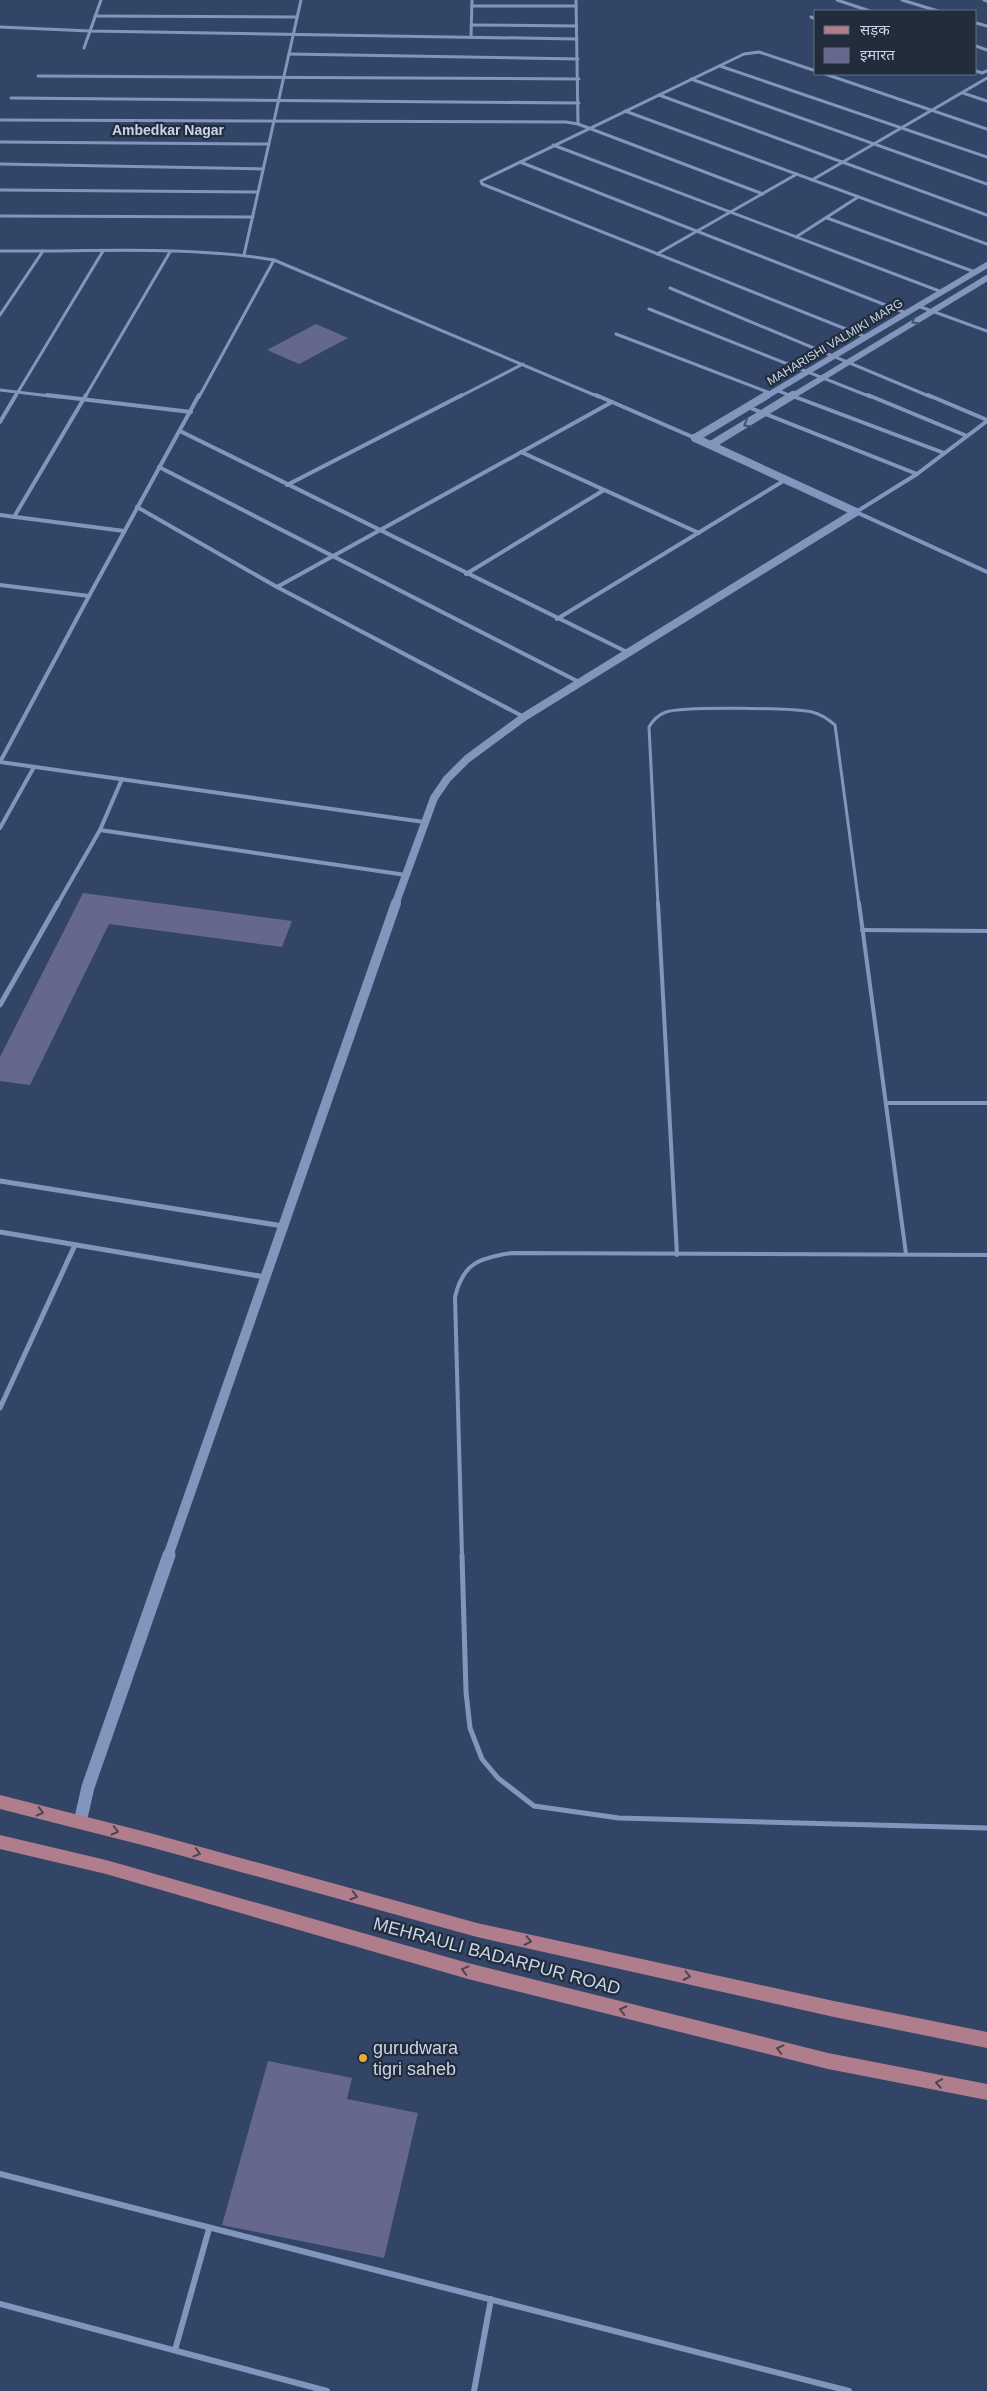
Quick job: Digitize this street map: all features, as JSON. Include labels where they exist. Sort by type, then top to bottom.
[{"type":"main road","name":"MEHRAULI BADARPUR ROAD","points":[[0,1802],[477,1930],[834,2009],[987,2040]]},
{"type":"main road","name":"MEHRAULI BADARPUR ROAD","points":[[0,1842],[106,1867],[468,1971],[828,2061],[987,2092]]},
{"type":"street","points":[[84,48],[101,0]]},
{"type":"street","points":[[244,255],[301,0]]},
{"type":"street","points":[[471,37],[472,0]]},
{"type":"street","points":[[576,0],[578,124]]},
{"type":"street","points":[[837,0],[867,10]]},
{"type":"street","points":[[902,0],[935,10]]},
{"type":"street","points":[[472,6],[576,6]]},
{"type":"street","points":[[95,16],[297,17]]},
{"type":"street","points":[[471,25],[576,26]]},
{"type":"street","points":[[0,28],[577,39]]},
{"type":"street","points":[[814,70],[759,52],[744,54],[481,181],[482,184],[866,337]]},
{"type":"street","points":[[289,54],[578,59]]},
{"type":"street","points":[[720,66],[987,157]]},
{"type":"street","points":[[977,71],[987,74]]},
{"type":"street","points":[[982,73],[987,71]]},
{"type":"street","points":[[828,75],[987,129]]},
{"type":"street","points":[[38,76],[578,79]]},
{"type":"street","points":[[812,180],[987,78]]},
{"type":"street","points":[[691,79],[987,184]]},
{"type":"street","points":[[963,93],[987,100]]},
{"type":"street","points":[[658,95],[840,163],[987,214]]},
{"type":"street","points":[[12,98],[579,103]]},
{"type":"street","points":[[625,111],[987,244]]},
{"type":"street","points":[[0,120],[554,121],[578,124],[763,194]]},
{"type":"street","points":[[0,142],[269,144]]},
{"type":"street","points":[[553,145],[942,292]]},
{"type":"street","points":[[520,162],[906,313]]},
{"type":"street","points":[[0,164],[263,169]]},
{"type":"street","points":[[657,254],[797,174]]},
{"type":"street","points":[[0,190],[258,192]]},
{"type":"street","points":[[796,237],[858,197]]},
{"type":"street","points":[[0,216],[253,217]]},
{"type":"street","points":[[828,218],[975,272]]},
{"type":"street","points":[[0,251],[170,252],[244,255],[274,260],[524,364],[711,445],[987,572]]},
{"type":"street","points":[[0,315],[43,251]]},
{"type":"street","points":[[0,422],[103,251]]},
{"type":"street","points":[[14,517],[170,252]]},
{"type":"street","points":[[274,260],[88,596],[0,762],[424,822]]},
{"type":"street","name":"MAHARISHI VALMIKI MARG","points":[[695,438],[987,265]]},
{"type":"street","name":"MAHARISHI VALMIKI MARG","points":[[711,445],[987,278]]},
{"type":"street","points":[[80,1822],[88,1787],[424,822],[438,791],[456,770],[474,754],[524,717],[917,474],[987,421],[849,361],[670,288]]},
{"type":"street","points":[[918,306],[987,331]]},
{"type":"street","points":[[649,309],[809,371],[967,436]]},
{"type":"street","points":[[616,334],[774,392],[792,396],[944,453]]},
{"type":"street","points":[[287,485],[524,364]]},
{"type":"street","points":[[0,390],[191,412]]},
{"type":"street","points":[[277,587],[612,402]]},
{"type":"street","points":[[748,407],[917,474]]},
{"type":"street","points":[[180,431],[629,653]]},
{"type":"street","points":[[522,452],[699,533]]},
{"type":"street","points":[[160,467],[579,682]]},
{"type":"street","points":[[557,619],[786,480]]},
{"type":"street","points":[[466,574],[604,490]]},
{"type":"street","points":[[137,507],[277,587],[524,717]]},
{"type":"street","points":[[0,515],[124,531]]},
{"type":"street","points":[[0,585],[88,596]]},
{"type":"street","points":[[0,828],[34,767]]},
{"type":"street","points":[[0,1005],[100,830],[122,779]]},
{"type":"street","points":[[100,830],[406,875]]},
{"type":"street","points":[[0,1181],[284,1226]]},
{"type":"street","points":[[0,1232],[266,1277]]},
{"type":"street","points":[[0,1408],[75,1245]]},
{"type":"street","points":[[0,2174],[209,2230],[491,2299],[849,2391]]},
{"type":"street","points":[[175,2350],[209,2230]]},
{"type":"street","points":[[474,2391],[491,2299]]},
{"type":"street","points":[[0,2304],[327,2391]]},
{"type":"lane","points":[[677,1255],[649,727],[654,719],[666,712],[685,709],[798,710],[815,712],[827,717],[835,725],[906,1254]]},
{"type":"lane","points":[[862,930],[987,931]]},
{"type":"lane","points":[[886,1103],[987,1103]]},
{"type":"lane","points":[[987,1255],[512,1253],[489,1256],[470,1265],[458,1280],[455,1296],[466,1692],[470,1728],[482,1760],[498,1778],[534,1806],[619,1818],[987,1828]]},
{"type":"building","points":[[316,324],[348,338],[299,364],[267,350]]},
{"type":"building","points":[[83,893],[292,921],[282,947],[109,924],[30,1085],[0,1081],[0,1057]]},
{"type":"building","points":[[268,2061],[352,2078],[347,2099],[418,2113],[384,2258],[222,2225]]},
{"type":"place","name":"gurudwara tigri saheb","points":[[363,2058]]},
{"type":"district","name":"Ambedkar Nagar","points":[[168,130]]}]
